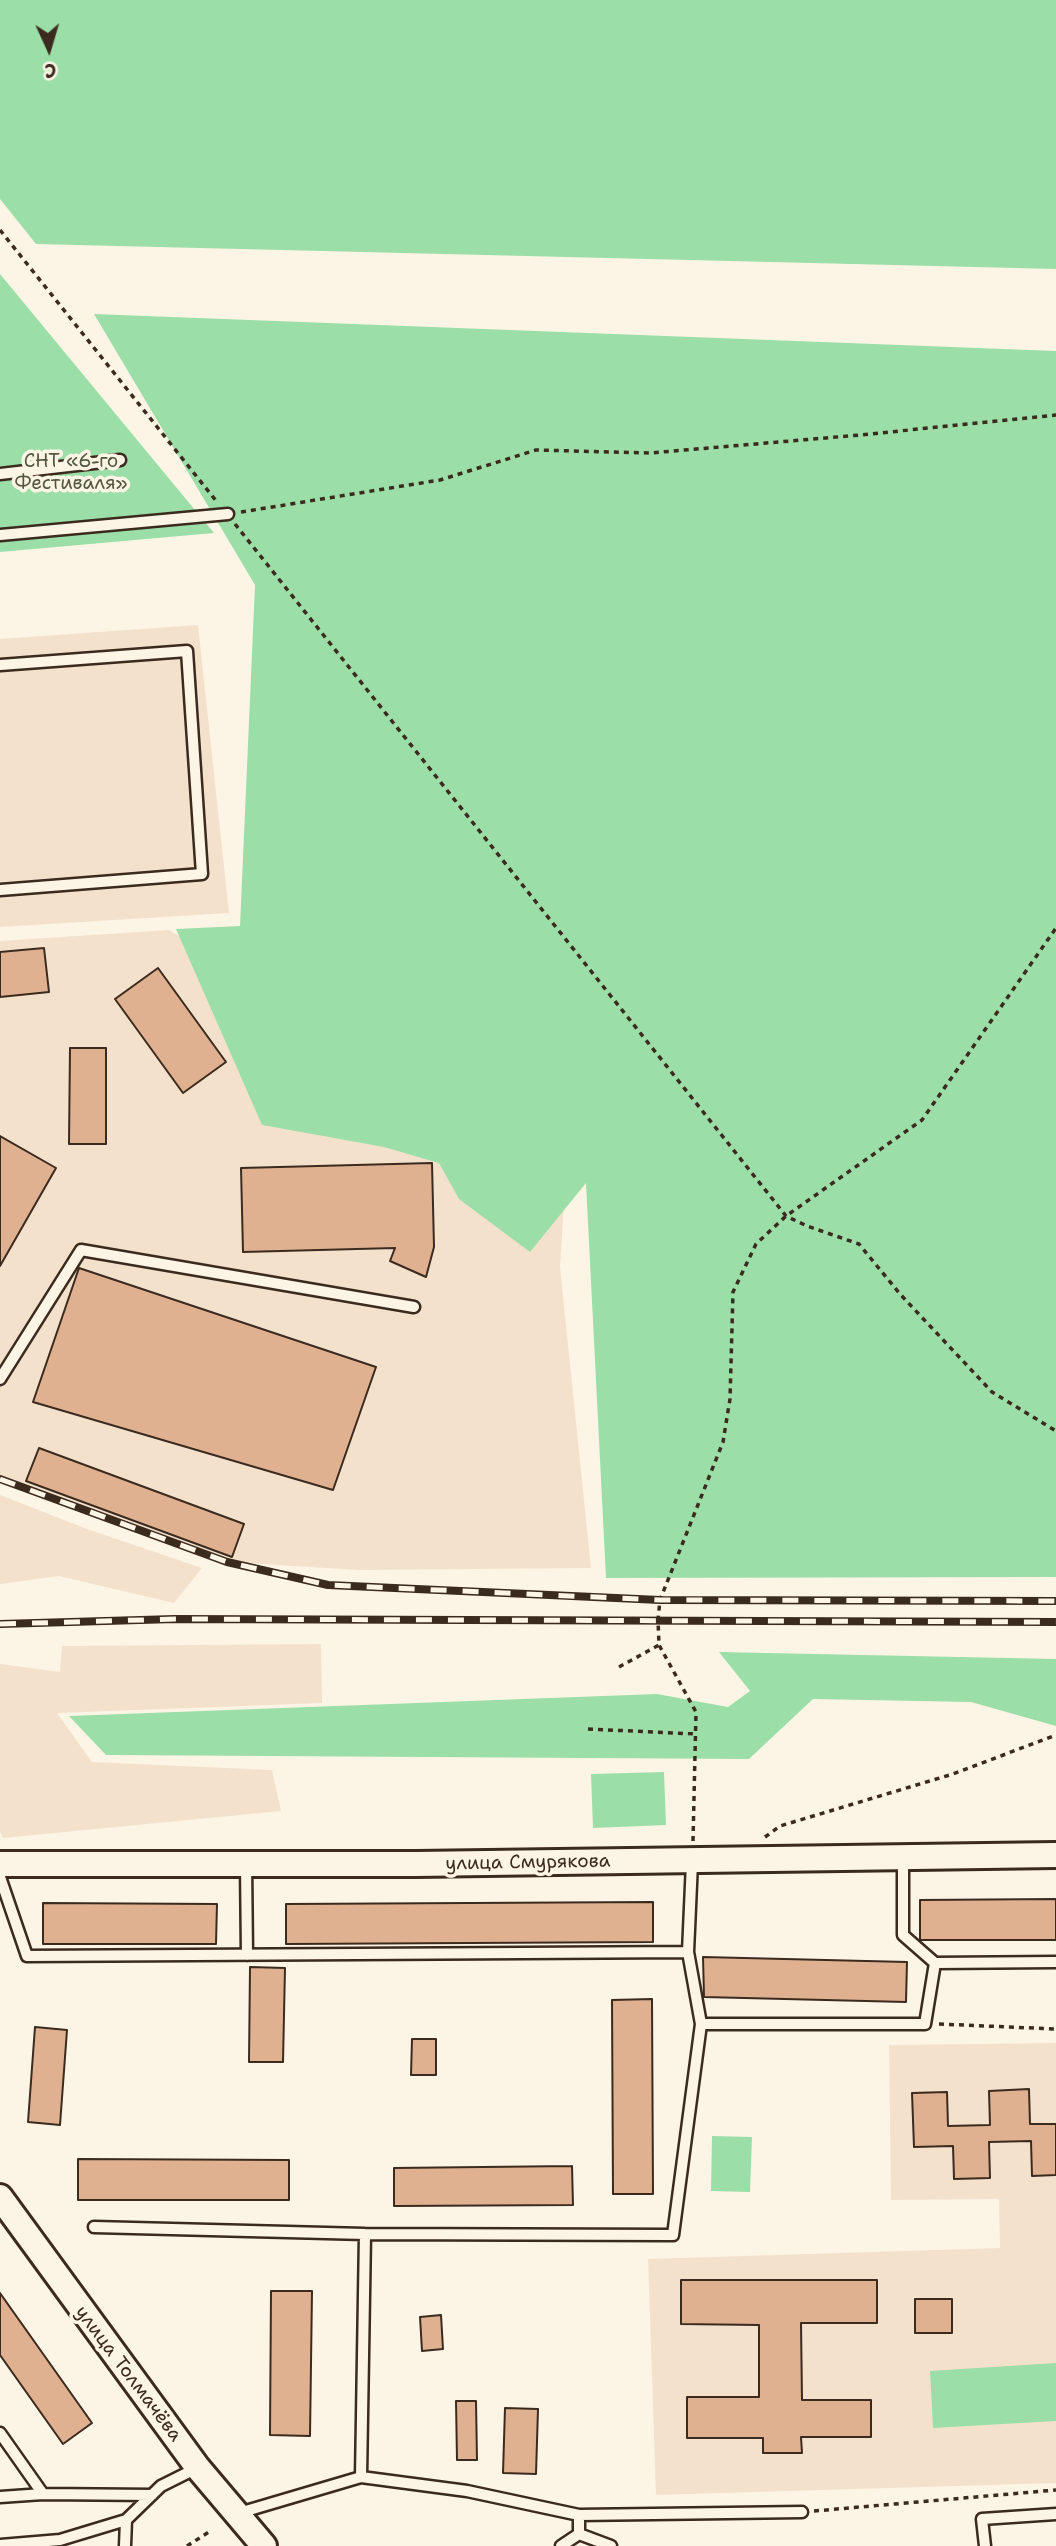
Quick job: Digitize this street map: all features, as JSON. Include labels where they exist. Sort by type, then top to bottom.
[{"type":"street","name":"улица Смурякова","points":[[0,1864],[692,1861],[1056,1856]]},
{"type":"street","name":"улица Толмачёва","points":[[0,2197],[198,2468],[264,2546]]},
{"type":"lane","points":[[0,474],[120,460]]},
{"type":"lane","points":[[0,535],[228,514]]},
{"type":"lane","points":[[0,665],[187,651],[202,874],[0,891]]},
{"type":"lane","points":[[0,1379],[81,1250],[414,1307]]},
{"type":"lane","points":[[904,1858],[903,1935],[935,1963],[1056,1962]]},
{"type":"lane","points":[[94,2227],[365,2234],[673,2235],[701,2024],[688,1952],[692,1861]]},
{"type":"lane","points":[[246,1864],[247,1955]]},
{"type":"lane","points":[[0,1877],[27,1956],[688,1952]]},
{"type":"lane","points":[[701,2024],[925,2024],[935,1963]]},
{"type":"lane","points":[[361,2477],[365,2234]]},
{"type":"lane","points":[[0,2433],[43,2494]]},
{"type":"lane","points":[[0,2545],[56,2543],[126,2521],[161,2486],[198,2468]]},
{"type":"lane","points":[[235,2514],[361,2477],[467,2491],[579,2515],[802,2512]]},
{"type":"lane","points":[[0,2497],[43,2494],[152,2494]]},
{"type":"lane","points":[[985,2546],[982,2519],[1056,2514]]},
{"type":"lane","points":[[579,2515],[579,2534]]},
{"type":"lane","points":[[125,2546],[126,2521]]},
{"type":"lane","points":[[561,2546],[579,2534]]},
{"type":"lane","points":[[579,2534],[611,2546]]},
{"type":"path","points":[[0,230],[786,1216],[859,1244],[900,1294],[992,1392],[1056,1431]]},
{"type":"path","points":[[228,514],[440,480],[537,450],[650,453],[1056,415]]},
{"type":"path","points":[[692,1861],[696,1712],[659,1645],[658,1620],[660,1600],[723,1442],[730,1399],[733,1292],[756,1244],[786,1216],[922,1120],[1056,928]]},
{"type":"path","points":[[620,1667],[659,1645]]},
{"type":"path","points":[[588,1730],[696,1734]]},
{"type":"path","points":[[761,1839],[780,1826],[953,1774],[1056,1735]]},
{"type":"path","points":[[925,2024],[1056,2029]]},
{"type":"path","points":[[802,2512],[1056,2490]]},
{"type":"path","points":[[187,2546],[212,2530]]},
{"type":"shaded area","points":[[198,625],[229,913],[0,927],[0,639]]},
{"type":"shaded area","points":[[169,930],[566,1170],[560,1267],[591,1568],[359,1570],[227,1562],[0,1479],[0,941]]},
{"type":"shaded area","points":[[0,1495],[87,1529],[202,1568],[174,1603],[59,1576],[0,1584]]},
{"type":"shaded area","points":[[321,1644],[322,1703],[57,1713],[92,1762],[272,1770],[281,1811],[3,1838],[0,1832],[0,1664],[60,1672],[62,1646]]},
{"type":"shaded area","points":[[1056,2043],[1056,2483],[656,2495],[648,2259],[1000,2248],[999,2199],[891,2200],[889,2045]]},
{"type":"green space","points":[[0,0],[1056,0],[1056,269],[36,244],[0,199]]},
{"type":"green space","name":"СНТ «6-го Фестиваля»","points":[[0,274],[214,533],[0,552]]},
{"type":"green space","points":[[94,314],[1056,351],[1056,1577],[606,1578],[586,1183],[530,1252],[459,1199],[439,1163],[384,1147],[262,1125],[176,929],[240,926],[255,585]]},
{"type":"green space","points":[[719,1652],[1056,1659],[1056,1726],[971,1702],[813,1699],[749,1759],[106,1755],[69,1716],[657,1694],[728,1707],[750,1691]]},
{"type":"green space","points":[[664,1772],[666,1825],[593,1828],[591,1774]]},
{"type":"green space","points":[[712,2136],[752,2137],[750,2192],[711,2191]]},
{"type":"green space","points":[[1056,2363],[1056,2421],[933,2428],[930,2371]]},
{"type":"building","points":[[44,948],[49,992],[0,997],[0,952]]},
{"type":"building","points":[[158,968],[226,1062],[183,1093],[115,999]]},
{"type":"building","points":[[70,1048],[106,1048],[106,1144],[69,1144]]},
{"type":"building","points":[[0,1136],[56,1168],[0,1266]]},
{"type":"building","points":[[432,1163],[434,1247],[426,1277],[390,1261],[395,1248],[243,1252],[241,1168]]},
{"type":"building","points":[[79,1268],[376,1367],[333,1490],[33,1402]]},
{"type":"building","points":[[39,1448],[244,1524],[232,1557],[26,1481]]},
{"type":"building","points":[[1056,1899],[1056,1940],[920,1940],[920,1900]]},
{"type":"building","points":[[653,1902],[653,1942],[286,1944],[286,1904]]},
{"type":"building","points":[[43,1903],[217,1904],[216,1944],[43,1944]]},
{"type":"building","points":[[703,1957],[907,1962],[906,2002],[704,1997]]},
{"type":"building","points":[[250,1967],[285,1968],[283,2062],[249,2062]]},
{"type":"building","points":[[652,1999],[653,2194],[613,2194],[612,2000]]},
{"type":"building","points":[[35,2027],[67,2030],[60,2125],[28,2122]]},
{"type":"building","points":[[412,2039],[436,2039],[436,2075],[411,2075]]},
{"type":"building","points":[[1029,2089],[1030,2124],[1056,2124],[1056,2175],[1032,2176],[1031,2141],[989,2142],[990,2178],[954,2179],[953,2146],[914,2147],[912,2093],[947,2092],[948,2126],[990,2125],[989,2091]]},
{"type":"building","points":[[78,2159],[289,2160],[289,2200],[78,2200]]},
{"type":"building","points":[[572,2166],[573,2205],[394,2206],[394,2168]]},
{"type":"building","points":[[681,2280],[877,2280],[877,2323],[801,2323],[802,2400],[871,2400],[871,2437],[801,2437],[802,2453],[763,2453],[763,2438],[687,2438],[687,2397],[759,2397],[759,2325],[681,2324]]},
{"type":"building","points":[[271,2291],[312,2291],[310,2436],[270,2435]]},
{"type":"building","points":[[0,2293],[92,2423],[63,2444],[0,2355]]},
{"type":"building","points":[[915,2299],[952,2299],[952,2333],[915,2333]]},
{"type":"building","points":[[441,2315],[443,2349],[422,2351],[420,2317]]},
{"type":"building","points":[[456,2401],[476,2401],[477,2460],[457,2460]]},
{"type":"building","points":[[505,2408],[538,2409],[536,2474],[503,2473]]},
{"type":"railway","points":[[0,1479],[227,1562],[328,1585],[660,1600],[1056,1601]]},
{"type":"railway","points":[[0,1624],[175,1619],[1056,1622]]}]
